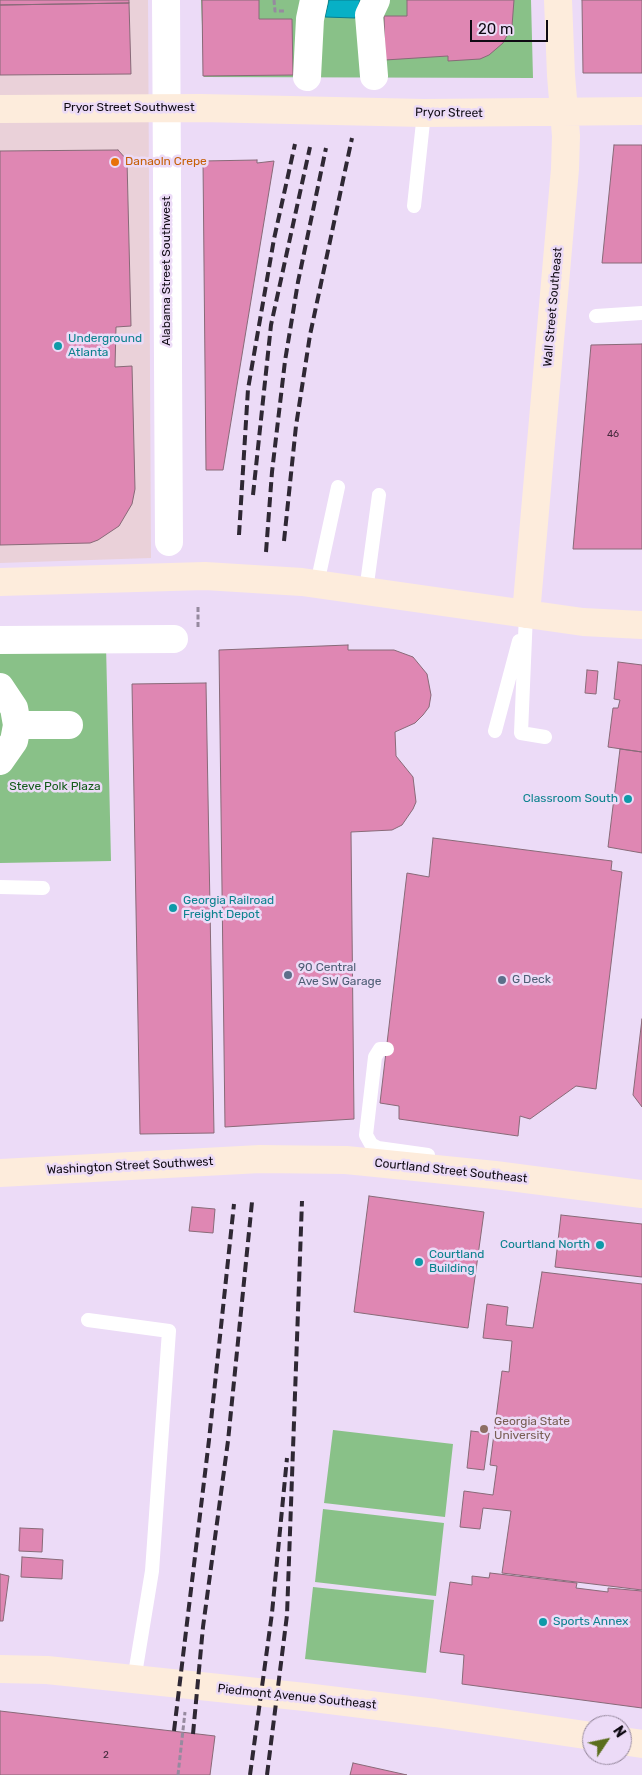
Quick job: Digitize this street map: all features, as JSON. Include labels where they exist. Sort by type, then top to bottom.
[{"type":"main road","name":"Wall Street Southeast","points":[[526,614],[565,169],[565,112],[561,75],[558,0]]},
{"type":"main road","name":"Pryor Street Southwest","points":[[0,109],[257,108]]},
{"type":"main road","name":"Pryor Street","points":[[257,108],[424,113],[642,111]]},
{"type":"main road","points":[[0,582],[205,576],[310,583],[583,622],[642,625]]},
{"type":"main road","name":"Washington Street Southwest","points":[[0,1173],[260,1159]]},
{"type":"main road","name":"Courtland Street Southeast","points":[[260,1159],[346,1160],[495,1175],[642,1194]]},
{"type":"main road","name":"Piedmont Avenue Southeast","points":[[0,1669],[47,1670],[435,1713],[582,1735]]},
{"type":"street","name":"Alabama Street Southwest","points":[[166,0],[169,542]]},
{"type":"street","points":[[307,77],[310,19],[314,0]]},
{"type":"street","points":[[374,76],[369,15],[376,0]]},
{"type":"street","points":[[0,640],[174,639]]},
{"type":"street","points":[[0,687],[14,708],[17,725],[14,741],[0,761]]},
{"type":"street","points":[[17,725],[69,726]]},
{"type":"lane","points":[[414,206],[424,113]]},
{"type":"lane","points":[[596,316],[642,313]]},
{"type":"lane","points":[[310,583],[338,487]]},
{"type":"lane","points":[[366,590],[379,495]]},
{"type":"lane","points":[[495,730],[526,614]]},
{"type":"lane","points":[[526,614],[521,733],[545,737]]},
{"type":"lane","points":[[0,887],[43,888]]},
{"type":"lane","points":[[387,1049],[380,1049],[375,1057],[367,1115],[366,1135],[371,1144],[378,1148],[642,1184]]},
{"type":"lane","points":[[88,1320],[169,1331],[152,1571],[134,1680]]},
{"type":"path","points":[[274,0],[274,6]]},
{"type":"path","points":[[178,1775],[188,1686]]},
{"type":"shaded area","name":"Underground Atlanta","points":[[0,0],[148,0],[151,558],[0,563]]},
{"type":"green space","points":[[201,0],[531,0],[533,78],[204,77]]},
{"type":"green space","name":"Steve Polk Plaza","points":[[106,645],[111,861],[0,863],[0,646]]},
{"type":"green space","points":[[333,1430],[453,1444],[445,1517],[324,1503]]},
{"type":"green space","points":[[323,1509],[444,1523],[436,1596],[315,1582]]},
{"type":"green space","points":[[313,1587],[434,1600],[426,1673],[305,1659]]},
{"type":"water","points":[[329,0],[360,0],[355,18],[325,17]]},
{"type":"building","points":[[0,0],[129,0],[129,3],[0,5]]},
{"type":"building","points":[[202,0],[259,0],[259,19],[292,19],[293,75],[203,76]]},
{"type":"building","points":[[407,0],[514,0],[512,26],[503,43],[489,55],[480,59],[448,61],[448,56],[385,60],[384,16],[407,16]]},
{"type":"building","points":[[582,0],[642,0],[642,73],[583,73]]},
{"type":"building","points":[[129,3],[131,74],[0,75],[0,5]]},
{"type":"building","points":[[614,145],[642,145],[642,263],[602,263]]},
{"type":"building","name":"Underground Atlanta","points":[[118,150],[127,160],[131,326],[116,327],[115,367],[132,366],[135,489],[132,504],[119,526],[90,543],[0,545],[0,151]]},
{"type":"building","points":[[257,160],[257,163],[274,161],[223,470],[206,470],[203,161]]},
{"type":"building","points":[[642,344],[642,549],[573,549],[591,345]]},
{"type":"building","name":"90 Central Ave SW Garage","points":[[348,645],[348,650],[394,650],[413,657],[427,674],[431,695],[429,707],[423,715],[415,723],[395,732],[396,756],[413,777],[416,802],[413,809],[402,825],[392,830],[351,832],[354,1119],[225,1127],[219,650]]},
{"type":"building","points":[[618,662],[642,665],[642,752],[608,747],[613,708],[618,708],[620,700],[614,699]]},
{"type":"building","points":[[587,670],[598,671],[596,694],[585,693]]},
{"type":"building","name":"Georgia Railroad Freight Depot","points":[[206,683],[214,1133],[140,1134],[132,684]]},
{"type":"building","name":"Classroom South","points":[[620,749],[642,752],[642,853],[608,847]]},
{"type":"building","name":"G Deck","points":[[433,838],[612,861],[611,870],[622,872],[596,1089],[576,1086],[530,1119],[520,1116],[518,1136],[399,1119],[399,1106],[380,1103],[407,873],[429,877]]},
{"type":"building","points":[[642,1019],[642,1107],[633,1095]]},
{"type":"building","name":"Courtland Building","points":[[369,1196],[484,1212],[468,1328],[354,1312]]},
{"type":"building","points":[[192,1207],[215,1209],[213,1233],[189,1231]]},
{"type":"building","name":"Courtland North","points":[[561,1215],[642,1224],[642,1277],[555,1267]]},
{"type":"building","points":[[542,1272],[642,1284],[642,1590],[502,1573],[511,1511],[483,1508],[480,1529],[460,1527],[464,1491],[493,1495],[497,1466],[490,1465],[502,1371],[509,1372],[512,1341],[483,1338],[487,1304],[508,1307],[506,1325],[533,1328]]},
{"type":"building","points":[[471,1431],[489,1433],[484,1470],[467,1468]]},
{"type":"building","points":[[20,1528],[43,1529],[42,1552],[19,1551]]},
{"type":"building","points":[[22,1557],[63,1560],[62,1579],[21,1577]]},
{"type":"building","name":"Sports Annex","points":[[490,1573],[577,1583],[576,1588],[608,1592],[608,1588],[642,1591],[642,1708],[462,1684],[464,1655],[440,1652],[450,1582],[472,1585],[472,1576],[489,1578]]},
{"type":"building","points":[[0,1574],[9,1576],[3,1621],[0,1621]]},
{"type":"building","points":[[0,1711],[215,1736],[210,1775],[0,1775]]},
{"type":"building","points":[[353,1763],[407,1775],[350,1775]]},
{"type":"railway","points":[[284,541],[296,426],[310,335],[352,138]]},
{"type":"railway","points":[[239,535],[248,389],[274,239],[295,144]]},
{"type":"railway","points":[[253,495],[271,325],[310,147]]},
{"type":"railway","points":[[266,552],[272,472],[285,361],[298,282],[326,148]]},
{"type":"railway","points":[[267,1775],[287,1615],[302,1201]]},
{"type":"railway","points":[[193,1734],[203,1627],[228,1441],[252,1202]]},
{"type":"railway","points":[[174,1731],[209,1440],[234,1204]]},
{"type":"railway","points":[[250,1775],[272,1613],[287,1458]]},
{"type":"place","name":"Danaoln Crepe","points":[[115,162]]},
{"type":"place","name":"Underground Atlanta","points":[[58,346]]},
{"type":"place","name":"Classroom South","points":[[628,799]]},
{"type":"place","name":"Georgia Railroad Freight Depot","points":[[173,908]]},
{"type":"place","name":"90 Central Ave SW Garage","points":[[288,975]]},
{"type":"place","name":"G Deck","points":[[502,980]]},
{"type":"place","name":"Courtland North","points":[[600,1245]]},
{"type":"place","name":"Courtland Building","points":[[419,1262]]},
{"type":"place","name":"Georgia State University","points":[[484,1429]]},
{"type":"place","name":"Sports Annex","points":[[543,1622]]}]
